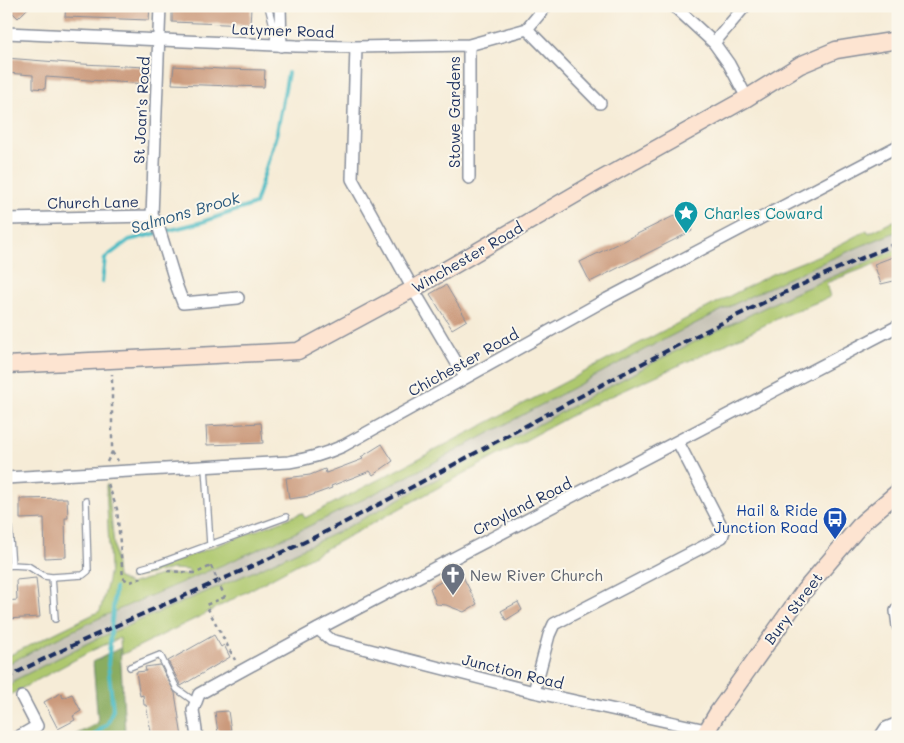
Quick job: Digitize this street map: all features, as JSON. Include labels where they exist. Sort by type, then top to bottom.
[{"type":"street","name":"St Joan's Road","points":[[154,219],[160,6]]},
{"type":"street","points":[[278,45],[280,6]]},
{"type":"street","points":[[546,6],[527,29],[600,103]]},
{"type":"street","points":[[674,6],[714,43],[729,64],[747,98]]},
{"type":"street","points":[[714,43],[745,6]]},
{"type":"street","name":"Latymer Road","points":[[6,33],[356,47],[469,45],[527,29]]},
{"type":"street","name":"Winchester Road","points":[[6,365],[298,351],[413,289],[587,187],[747,98],[816,57],[836,50],[898,40]]},
{"type":"street","name":"Stowe Gardens","points":[[469,45],[469,178]]},
{"type":"street","points":[[356,47],[352,179],[413,289],[465,377]]},
{"type":"street","name":"Chichester Road","points":[[6,478],[289,462],[325,454],[343,446],[607,300],[898,146]]},
{"type":"street","name":"Church Lane","points":[[6,219],[154,219],[183,303],[238,298]]},
{"type":"street","name":"Croyland Road","points":[[195,702],[199,694],[318,629],[678,442],[863,342],[898,326]]},
{"type":"street","points":[[534,692],[549,635],[554,624],[722,538],[724,531],[678,442]]},
{"type":"street","name":"Bury Street","points":[[709,735],[804,591],[863,522],[898,492]]},
{"type":"street","points":[[898,608],[896,611],[898,626]]},
{"type":"street","name":"Junction Road","points":[[318,629],[331,640],[709,735]]},
{"type":"street","points":[[18,737],[37,726],[22,697]]},
{"type":"street","points":[[195,702],[193,710],[197,737]]},
{"type":"street","points":[[880,737],[886,728],[898,723]]},
{"type":"lane","points":[[268,6],[278,45]]},
{"type":"lane","points":[[204,467],[210,544]]},
{"type":"lane","points":[[6,491],[9,565],[28,566],[44,576],[83,575],[88,571],[86,501]]},
{"type":"lane","points":[[142,568],[286,517]]},
{"type":"lane","points":[[52,577],[55,619]]},
{"type":"lane","points":[[130,667],[160,655],[177,689],[195,702]]},
{"type":"path","points":[[111,360],[113,397],[112,452],[118,460]]},
{"type":"path","points":[[112,471],[108,485],[117,509],[123,578],[130,582],[148,576]]},
{"type":"path","points":[[167,571],[196,573],[211,566],[225,596],[206,605],[242,672]]},
{"type":"shaded area","points":[[898,231],[898,249],[790,295],[664,357],[340,531],[257,570],[92,641],[14,681],[14,683],[6,687],[6,665],[92,622],[229,563],[328,517],[714,314],[807,269]]},
{"type":"green space","points":[[898,219],[898,231],[752,295],[328,517],[104,616],[6,665],[6,657],[100,611],[110,569],[106,485],[108,485],[117,577],[130,584],[164,574],[189,575],[189,570],[172,569],[129,579],[302,513],[305,518],[772,274],[822,254],[867,230],[869,233]]},
{"type":"green space","points":[[898,249],[898,255],[826,283],[830,297],[785,315],[583,409],[211,611],[121,655],[120,638],[93,650],[6,697],[6,687],[14,683],[13,681],[92,641],[257,570],[340,531],[664,357],[790,295]]},
{"type":"green space","points":[[120,648],[125,732],[117,737],[71,737],[98,723],[93,662]]},
{"type":"building","points":[[6,6],[30,6],[18,18]]},
{"type":"building","points":[[66,6],[150,6],[149,20],[65,17]]},
{"type":"building","points":[[172,6],[251,8],[250,25],[172,22]]},
{"type":"building","points":[[6,58],[146,67],[146,84],[46,77],[45,89],[33,88],[33,75],[6,73]]},
{"type":"building","points":[[174,66],[265,70],[264,87],[172,84]]},
{"type":"building","points":[[682,212],[692,231],[590,282],[580,262]]},
{"type":"building","points":[[898,255],[898,280],[881,284],[874,264]]},
{"type":"building","points":[[446,285],[467,320],[452,329],[430,294]]},
{"type":"building","points":[[261,423],[263,443],[207,445],[206,426]]},
{"type":"building","points":[[382,444],[393,461],[373,475],[370,471],[310,496],[289,499],[286,478],[310,475],[325,469],[326,473],[363,459],[361,457]]},
{"type":"building","points":[[67,498],[68,518],[65,518],[66,557],[45,558],[44,518],[20,519],[20,499]]},
{"type":"building","name":"New River Church","points":[[460,571],[477,604],[464,612],[446,605],[436,604],[430,588]]},
{"type":"building","points":[[36,578],[40,617],[6,619],[6,601],[17,600],[16,580]]},
{"type":"building","points":[[518,602],[522,610],[506,620],[501,611]]},
{"type":"building","points":[[214,635],[221,647],[224,645],[230,657],[181,686],[168,661]]},
{"type":"building","points":[[160,665],[175,693],[182,737],[152,737],[146,705],[144,705],[143,695],[140,696],[136,672],[146,671],[145,667]]},
{"type":"building","points":[[61,693],[63,698],[72,694],[81,711],[73,716],[75,720],[58,729],[44,702]]},
{"type":"building","points":[[228,711],[231,731],[218,733],[215,712]]},
{"type":"waterway","name":"Salmons Brook","points":[[102,282],[105,258],[129,240],[199,223],[255,204],[277,132],[288,73]]},
{"type":"waterway","name":"Salmons Brook","points":[[92,737],[108,723],[113,709],[108,665],[115,588]]},
{"type":"railway","points":[[6,678],[93,636],[312,538],[422,482],[691,339],[759,305],[898,243]]},
{"type":"place","name":"Charles Coward","points":[[686,234]]},
{"type":"place","name":"Hail & Ride Junction Road","points":[[835,540]]},
{"type":"place","name":"New River Church","points":[[453,596]]}]
